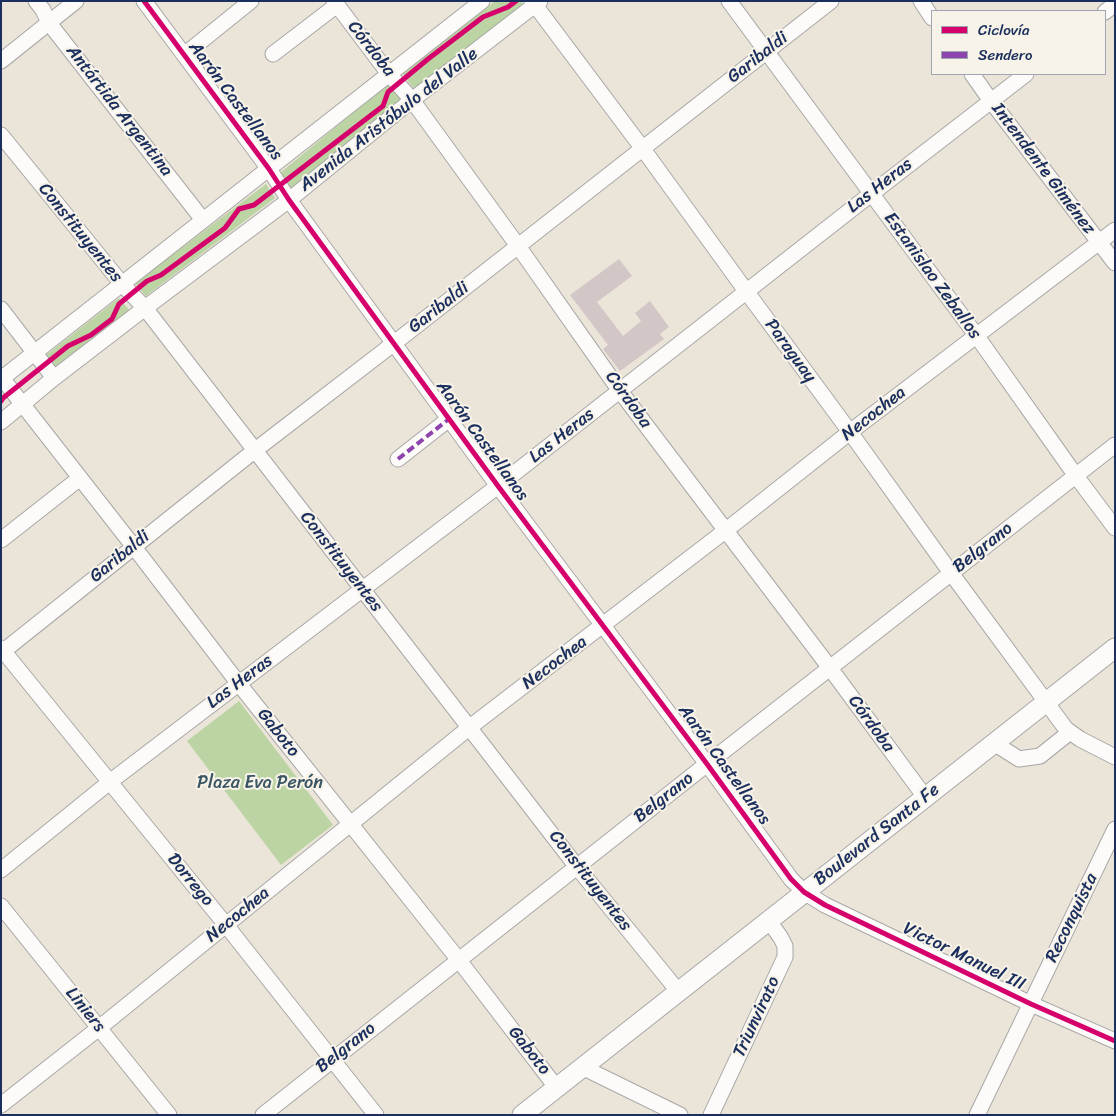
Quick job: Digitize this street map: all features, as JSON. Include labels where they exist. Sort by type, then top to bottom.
[{"type":"main road","name":"Boulevard Santa Fe","points":[[522,1115],[1115,648]]},
{"type":"street","name":"Antártida Argentina","points":[[36,1],[49,23],[203,220]]},
{"type":"street","points":[[1,61],[76,1]]},
{"type":"street","name":"Aarón Castellanos","points":[[144,1],[269,169],[289,200],[448,419],[707,764],[791,880],[804,892]]},
{"type":"street","points":[[184,55],[251,1]]},
{"type":"street","name":"Avenida Aristóbulo del Valle","points":[[2,379],[482,1]]},
{"type":"street","name":"Estanislao Zeballos","points":[[729,1],[976,335],[1115,528]]},
{"type":"street","name":"Garibaldi","points":[[2,650],[831,1]]},
{"type":"street","points":[[920,1],[931,17]]},
{"type":"street","name":"Avenida Aristóbulo del Valle","points":[[1,422],[54,378],[289,200],[536,2]]},
{"type":"street","name":"Paraguay","points":[[536,2],[1066,729],[1080,739],[1115,757]]},
{"type":"street","points":[[273,54],[336,3]]},
{"type":"street","name":"Córdoba","points":[[336,3],[389,74],[412,100],[620,390],[925,797]]},
{"type":"street","name":"Intendente Giménez","points":[[973,75],[1115,263]]},
{"type":"street","name":"Las Heras","points":[[1,870],[110,781],[498,486],[1025,75]]},
{"type":"street","name":"Constituyentes","points":[[1,135],[122,284],[145,308],[577,867],[678,992]]},
{"type":"street","name":"Necochea","points":[[1,1105],[100,1028],[470,727],[603,626],[850,432],[1115,230]]},
{"type":"street","points":[[1,309],[54,378]]},
{"type":"street","name":"Gaboto","points":[[2,379],[556,1087]]},
{"type":"street","points":[[398,459],[448,419]]},
{"type":"street","name":"Belgrano","points":[[263,1115],[1115,445]]},
{"type":"street","points":[[1,540],[80,478]]},
{"type":"street","name":"Dorrego","points":[[2,650],[226,925],[376,1115]]},
{"type":"street","points":[[994,743],[1019,759],[1040,756],[1070,732]]},
{"type":"street","name":"Reconquista","points":[[977,1115],[1115,829]]},
{"type":"street","name":"Victor Manuel III","points":[[804,892],[825,905],[1031,1004],[1115,1042]]},
{"type":"street","name":"Liniers","points":[[1,906],[169,1115]]},
{"type":"street","name":"Triunvirato","points":[[711,1115],[784,957],[786,946],[769,921]]},
{"type":"street","points":[[582,1067],[680,1115]]},
{"type":"green space","points":[[495,1],[521,1],[523,4],[414,89],[401,72]]},
{"type":"green space","points":[[389,83],[401,100],[291,190],[280,173]]},
{"type":"green space","points":[[266,184],[275,198],[146,296],[135,283]]},
{"type":"green space","points":[[119,298],[131,312],[58,368],[45,356]]},
{"type":"green space","name":"Plaza Eva Perón","points":[[239,701],[333,825],[281,865],[187,741]]},
{"type":"building","points":[[619,259],[632,276],[597,302],[623,336],[641,321],[635,313],[650,301],[669,327],[660,334],[664,339],[620,371],[603,349],[608,345],[570,295]]},
{"type":"marked path","points":[[398,459],[449,419]]},
{"type":"cycle path","points":[[144,1],[269,169],[289,200],[498,486],[791,879],[804,892],[825,905],[1031,1004],[1115,1041]]},
{"type":"cycle path","points":[[1,401],[68,346],[91,335],[112,319],[119,304],[147,281],[161,275],[225,228],[239,209],[254,205],[383,106],[388,92],[428,59],[483,17],[508,7],[516,1]]}]
